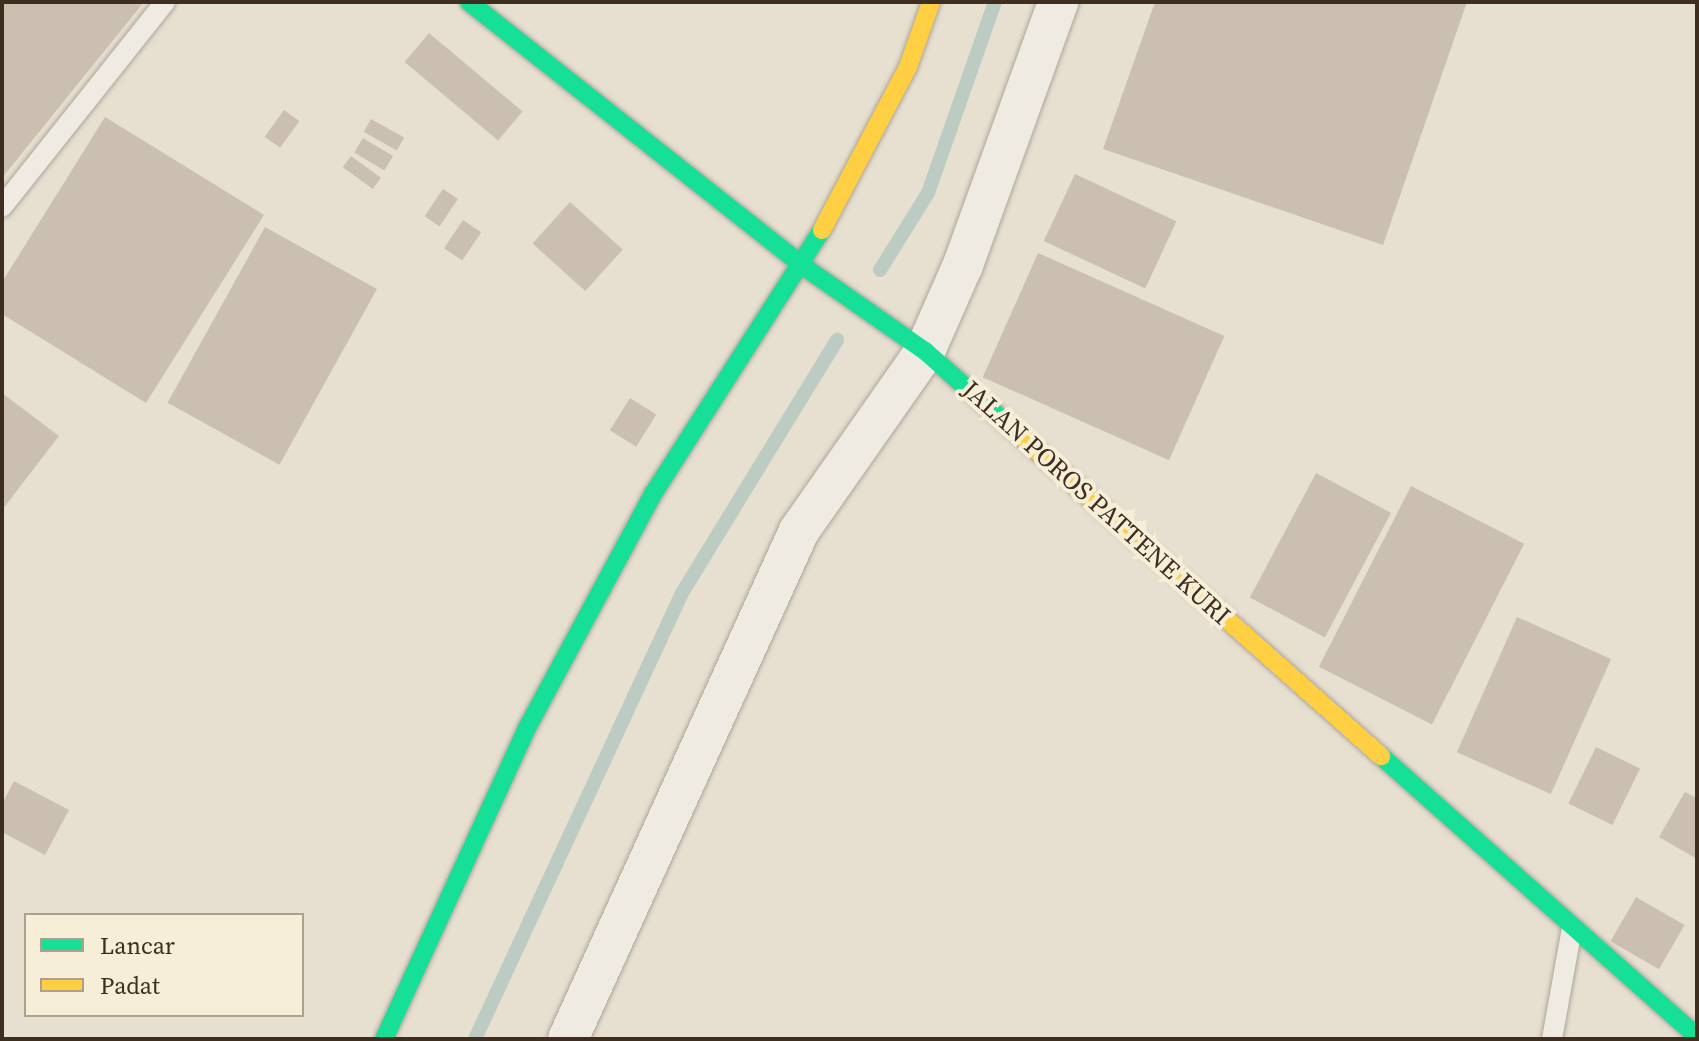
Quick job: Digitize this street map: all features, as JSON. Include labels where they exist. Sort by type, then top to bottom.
[{"type":"street","name":"JALAN POROS PATTENE KURI","points":[[469,2],[803,266],[925,351],[1697,1037]]},
{"type":"street","points":[[384,1039],[527,728],[653,494],[803,266],[908,67],[931,2]]},
{"type":"street","points":[[568,1039],[799,531],[925,351],[963,265],[1058,2]]},
{"type":"lane","points":[[2,207],[165,2]]},
{"type":"lane","points":[[1552,1039],[1572,928]]},
{"type":"building","points":[[2,2],[144,2],[2,178]]},
{"type":"building","points":[[1155,2],[1467,2],[1383,245],[1103,149]]},
{"type":"building","points":[[429,33],[522,111],[498,141],[405,62]]},
{"type":"building","points":[[284,110],[299,121],[280,148],[265,137]]},
{"type":"building","points":[[105,117],[264,215],[146,403],[2,314],[2,282]]},
{"type":"building","points":[[371,119],[404,137],[397,151],[364,132]]},
{"type":"building","points":[[363,138],[393,156],[384,171],[354,153]]},
{"type":"building","points":[[351,156],[381,178],[373,189],[343,167]]},
{"type":"building","points":[[1075,174],[1177,221],[1145,288],[1044,241]]},
{"type":"building","points":[[443,189],[458,199],[439,226],[425,216]]},
{"type":"building","points":[[570,202],[623,250],[585,291],[533,244]]},
{"type":"building","points":[[463,220],[481,232],[462,260],[444,248]]},
{"type":"building","points":[[265,227],[377,289],[280,465],[168,403]]},
{"type":"building","points":[[1038,253],[1224,336],[1169,460],[983,377]]},
{"type":"building","points":[[2,393],[59,436],[2,510]]},
{"type":"building","points":[[630,398],[656,414],[636,447],[610,430]]},
{"type":"building","points":[[1316,473],[1391,513],[1325,637],[1250,597]]},
{"type":"building","points":[[1411,486],[1524,544],[1432,725],[1319,667]]},
{"type":"building","points":[[1517,617],[1611,659],[1551,794],[1457,752]]},
{"type":"building","points":[[1596,747],[1640,768],[1612,825],[1568,804]]},
{"type":"building","points":[[14,781],[69,810],[45,855],[2,832],[2,804]]},
{"type":"building","points":[[1685,792],[1697,798],[1697,859],[1659,837]]},
{"type":"building","points":[[1636,897],[1684,925],[1659,969],[1610,941]]},
{"type":"waterway","points":[[880,270],[928,193],[995,2]]},
{"type":"waterway","points":[[475,1039],[682,593],[837,340]]},
{"type":"traffic: fast","points":[[469,2],[803,266],[925,351],[1008,425]]},
{"type":"traffic: fast","points":[[384,1039],[527,728],[653,494],[822,230]]},
{"type":"traffic: fast","points":[[1381,756],[1697,1037]]},
{"type":"traffic: slow","points":[[822,230],[908,67],[931,2]]},
{"type":"traffic: slow","points":[[1008,425],[1381,756]]}]
